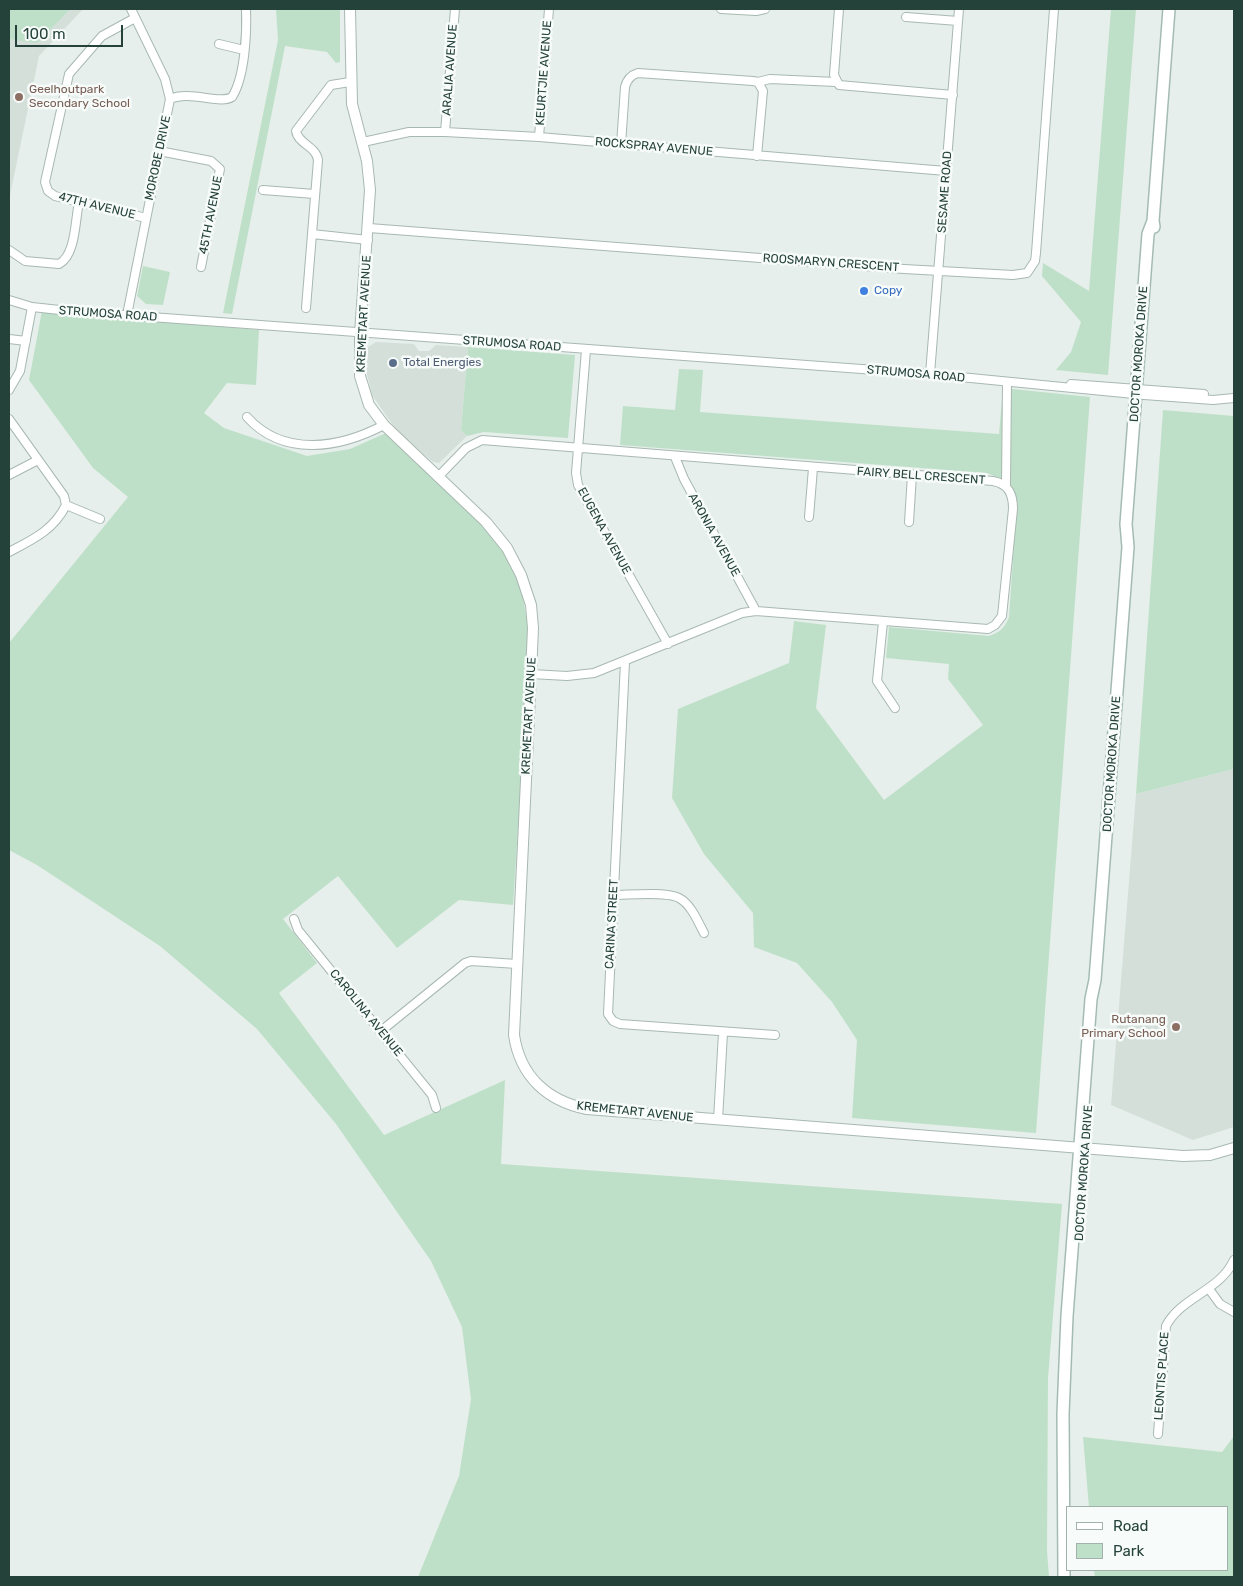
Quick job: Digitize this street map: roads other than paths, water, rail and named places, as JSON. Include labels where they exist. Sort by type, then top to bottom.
[{"type":"main road","name":"DOCTOR MOROKA DRIVE","points":[[1066,1577],[1063,1414],[1068,1335],[1067,1316],[1098,993],[1095,980],[1128,547],[1132,531],[1141,392],[1155,232],[1153,221],[1169,9]]},
{"type":"street","name":"MOROBE DRIVE","points":[[127,315],[170,99],[165,79],[131,9]]},
{"type":"street","points":[[170,99],[183,94],[229,99],[234,94],[247,39],[246,9]]},
{"type":"street","name":"KREMETART AVENUE","points":[[350,9],[350,82],[352,104],[363,142],[369,179],[369,228],[360,334],[360,376],[364,394],[375,414],[384,425],[500,538],[521,575],[531,613],[531,674],[514,1035],[515,1046],[528,1075],[549,1094],[568,1105],[587,1109],[927,1134],[950,1139],[1195,1150],[1213,1150],[1234,1143]]},
{"type":"street","name":"ARALIA AVENUE","points":[[445,132],[454,9]]},
{"type":"street","name":"KEURTJIE AVENUE","points":[[540,137],[549,9]]},
{"type":"street","points":[[721,9],[756,12],[765,9]]},
{"type":"street","points":[[836,82],[834,75],[839,9]]},
{"type":"street","name":"SESAME ROAD","points":[[930,374],[959,9]]},
{"type":"street","name":"ROOSMARYN CRESCENT","points":[[369,228],[939,270],[1022,274],[1030,270],[1035,261],[1054,9]]},
{"type":"street","points":[[906,17],[958,21]]},
{"type":"street","name":"47TH AVENUE","points":[[135,18],[102,36],[75,65],[65,82],[45,182],[51,194],[146,218]]},
{"type":"street","points":[[219,44],[244,50]]},
{"type":"street","points":[[621,145],[625,87],[628,79],[638,72],[758,82],[770,78],[836,82],[846,87],[953,95]]},
{"type":"street","points":[[306,308],[317,154],[298,137],[296,131],[331,85],[350,82]]},
{"type":"street","points":[[757,156],[763,95],[758,82]]},
{"type":"street","name":"ROCKSPRAY AVENUE","points":[[363,142],[410,132],[445,132],[540,137],[946,171]]},
{"type":"street","name":"45TH AVENUE","points":[[159,151],[211,160],[220,170],[201,267]]},
{"type":"street","points":[[263,190],[314,194]]},
{"type":"street","points":[[9,250],[25,261],[59,264],[63,262],[70,252],[79,202]]},
{"type":"street","points":[[312,234],[368,240]]},
{"type":"street","name":"STRUMOSA ROAD","points":[[9,300],[32,307],[360,334],[930,374],[1007,382],[1141,392],[1213,395],[1230,398]]},
{"type":"street","points":[[9,390],[20,371],[32,307]]},
{"type":"street","points":[[9,339],[26,342]]},
{"type":"street","name":"EUGENA AVENUE","points":[[586,350],[576,473],[581,491],[668,644]]},
{"type":"street","points":[[531,674],[581,676],[625,662],[742,613],[756,611],[980,630],[991,628],[1002,616],[1013,509],[1012,495],[1006,486],[1007,382]]},
{"type":"street","points":[[247,417],[262,431],[299,446],[310,447],[354,440],[384,425]]},
{"type":"street","points":[[9,420],[64,496],[66,506],[47,531],[9,552]]},
{"type":"street","name":"FAIRY BELL CRESCENT","points":[[438,477],[466,448],[482,440],[578,450],[993,481],[1006,486]]},
{"type":"street","name":"ARONIA AVENUE","points":[[675,457],[684,479],[756,611]]},
{"type":"street","points":[[9,475],[38,460]]},
{"type":"street","points":[[808,517],[813,468]]},
{"type":"street","points":[[909,522],[912,475]]},
{"type":"street","points":[[66,506],[100,519]]},
{"type":"street","points":[[882,622],[877,682],[895,708]]},
{"type":"street","name":"CARINA STREET","points":[[625,662],[608,1012],[611,1019],[620,1024],[723,1033],[775,1035]]},
{"type":"street","points":[[613,895],[679,898],[689,907],[704,933]]},
{"type":"street","name":"CAROLINA AVENUE","points":[[294,919],[298,930],[432,1096],[436,1108]]},
{"type":"street","points":[[381,1031],[465,963],[471,961],[517,964]]},
{"type":"street","points":[[718,1120],[723,1033]]},
{"type":"street","name":"KREMETART AVENUE","points":[[1083,1145],[1194,1157],[1210,1155],[1234,1148]]},
{"type":"street","name":"LEONTIS PLACE","points":[[1158,1434],[1166,1326],[1175,1311],[1209,1289],[1225,1274],[1234,1260]]},
{"type":"street","points":[[1209,1289],[1220,1304],[1234,1312]]},
{"type":"place","name":"Geelhoutpark Secondary School","points":[[19,97]]},
{"type":"place","name":"Copy","points":[[864,291]]},
{"type":"place","name":"Total Energies","points":[[393,363]]},
{"type":"place","name":"Rutanang Primary School","points":[[1176,1027]]}]
